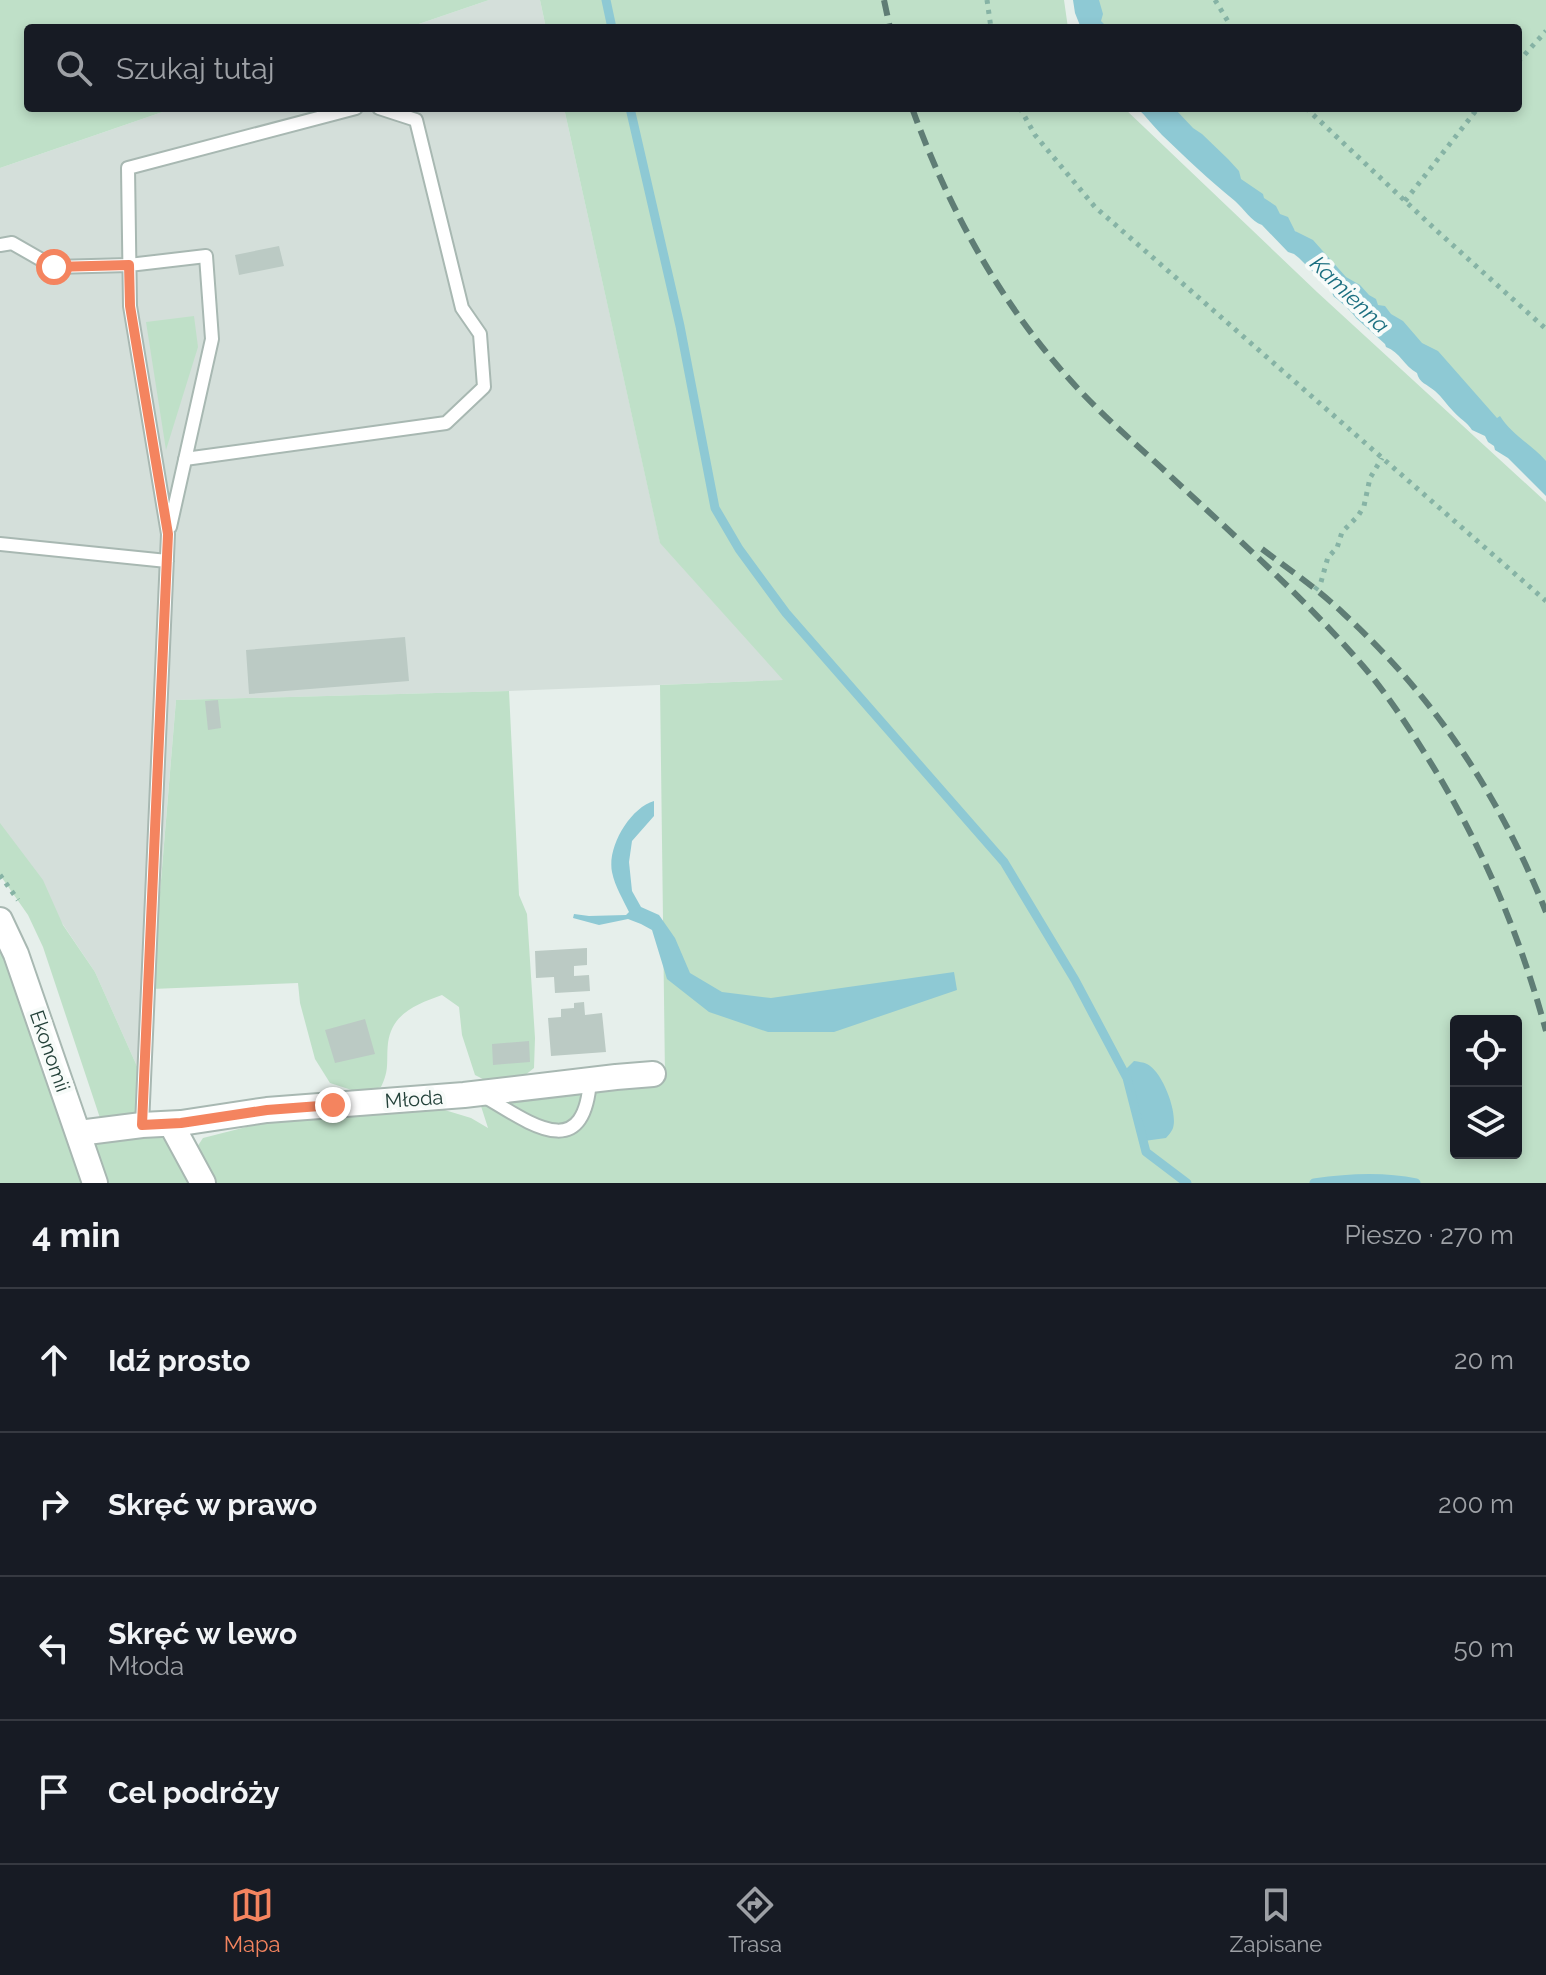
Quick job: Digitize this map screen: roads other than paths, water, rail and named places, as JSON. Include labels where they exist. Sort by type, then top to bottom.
[{"type":"street","name":"Ekonomii","points":[[0,920],[16,954],[95,1183]]},
{"type":"street","name":"Młoda","points":[[79,1133],[267,1110],[480,1094],[653,1074]]},
{"type":"street","points":[[171,1124],[203,1183]]},
{"type":"lane","points":[[168,534],[130,306],[128,168],[341,112]]},
{"type":"lane","points":[[185,459],[446,423],[484,387],[480,334],[462,308],[416,120],[391,112]]},
{"type":"lane","points":[[0,245],[12,243],[54,267],[129,265],[206,256],[212,339],[168,534],[142,1125]]},
{"type":"lane","points":[[0,544],[167,561]]},
{"type":"lane","points":[[480,1094],[531,1123],[552,1131],[565,1131],[583,1116],[590,1080]]},
{"type":"water","points":[[1073,0],[1099,0],[1104,24],[1079,24]]},
{"type":"water","name":"Kamienna","points":[[1141,112],[1178,112],[1228,159],[1239,171],[1241,179],[1263,194],[1280,214],[1288,217],[1295,231],[1313,240],[1346,277],[1376,299],[1378,305],[1385,306],[1403,321],[1422,343],[1438,351],[1497,418],[1500,416],[1546,461],[1546,496],[1508,458],[1495,450],[1485,436],[1472,430],[1438,393],[1421,381],[1417,373],[1334,297],[1299,258],[1288,252]]},
{"type":"water","points":[[654,801],[654,816],[632,841],[629,862],[632,891],[641,907],[659,915],[675,938],[690,973],[722,992],[771,998],[954,972],[957,990],[834,1032],[768,1032],[709,1012],[667,979],[652,930],[628,919],[599,925],[573,918],[574,914],[626,915],[629,912],[613,877],[613,851],[629,820]]},
{"type":"water","points":[[1134,1061],[1153,1068],[1168,1093],[1174,1121],[1166,1138],[1144,1141],[1124,1071]]},
{"type":"waterway","points":[[606,0],[611,24]]},
{"type":"waterway","points":[[631,112],[680,326],[715,508],[739,549],[786,613],[1004,862],[1075,980],[1127,1078],[1146,1152],[1187,1183]]},
{"type":"waterway","points":[[1314,1183],[1365,1178],[1416,1183]]},
{"type":"railway","points":[[884,0],[889,24]]},
{"type":"railway","points":[[914,112],[963,225],[1006,297],[1056,364],[1104,415],[1316,615],[1363,666],[1398,712],[1448,792],[1498,891],[1546,1031]]},
{"type":"railway","points":[[1262,549],[1344,614],[1408,680],[1436,715],[1462,751],[1508,828],[1546,912]]}]
